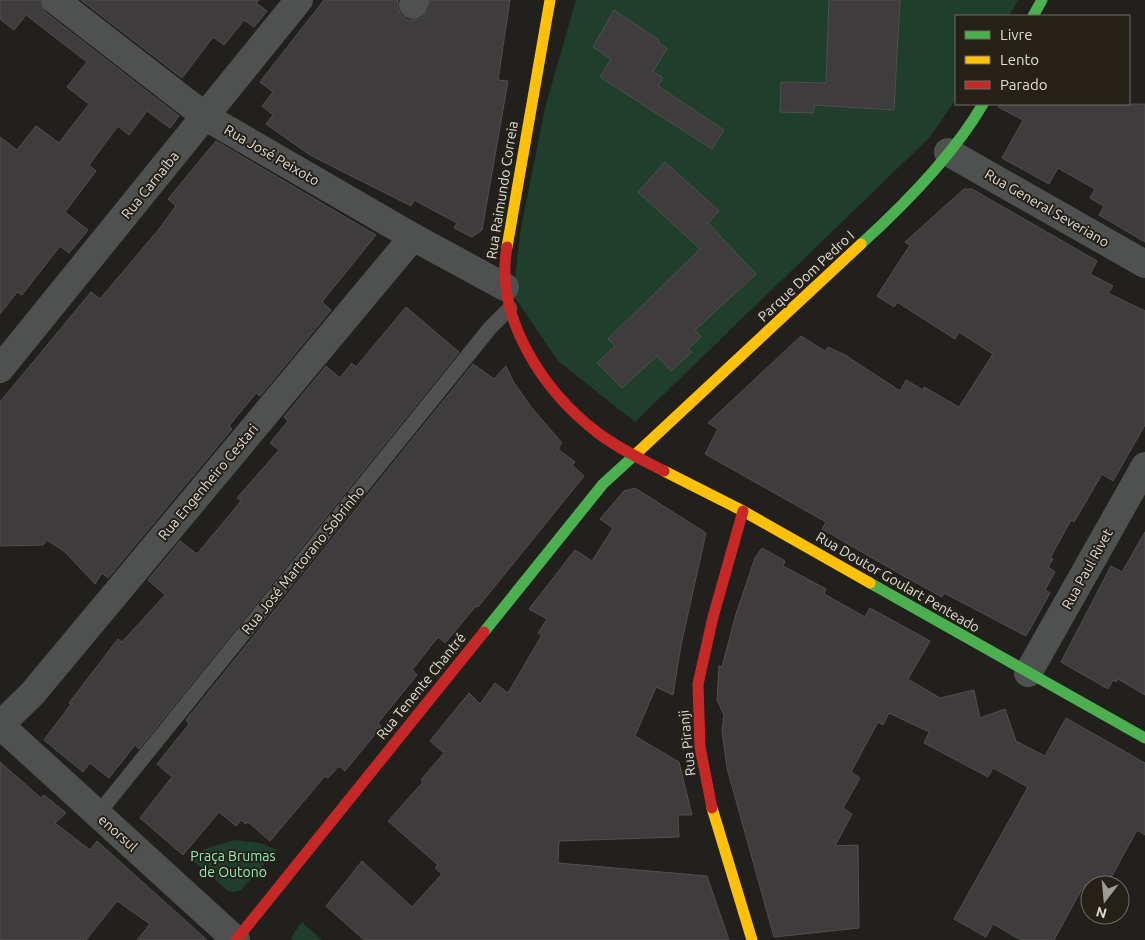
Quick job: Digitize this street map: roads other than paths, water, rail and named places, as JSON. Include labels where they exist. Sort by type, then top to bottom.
[{"type":"street","name":"Rua José Peixoto","points":[[55,0],[206,117],[413,237],[508,298]]},
{"type":"street","name":"Rua Carnaíba","points":[[4,357],[206,117],[299,0]]},
{"type":"street","name":"Rua Raimundo Correia","points":[[550,0],[504,263],[508,298],[522,341],[539,371],[563,400],[598,433],[634,456]]},
{"type":"street","points":[[1034,15],[1042,0]]},
{"type":"street","name":"Parque Dom Pedro I","points":[[634,456],[894,214],[970,126],[981,105]]},
{"type":"street","name":"Rua General Severiano","points":[[948,152],[1145,264]]},
{"type":"street","name":"Rua Engenheiro Cestari","points":[[0,725],[32,694],[413,237]]},
{"type":"street","name":"Rua Doutor Goulart Penteado","points":[[634,456],[744,511],[1145,738]]},
{"type":"street","name":"Rua Tenente Chantré","points":[[236,940],[603,484],[634,456]]},
{"type":"street","name":"Rua Paul Rivet","points":[[1028,673],[1145,466]]},
{"type":"street","name":"Rua Piranji","points":[[744,511],[723,576],[698,683],[697,721],[705,775],[728,869],[752,940]]},
{"type":"street","name":"enorsul","points":[[0,725],[236,940]]},
{"type":"lane","name":"Rua José Martorano Sobrinho","points":[[97,814],[490,328],[508,298]]},
{"type":"park label","name":"Praça Brumas de Outono","points":[[233,864]]}]
